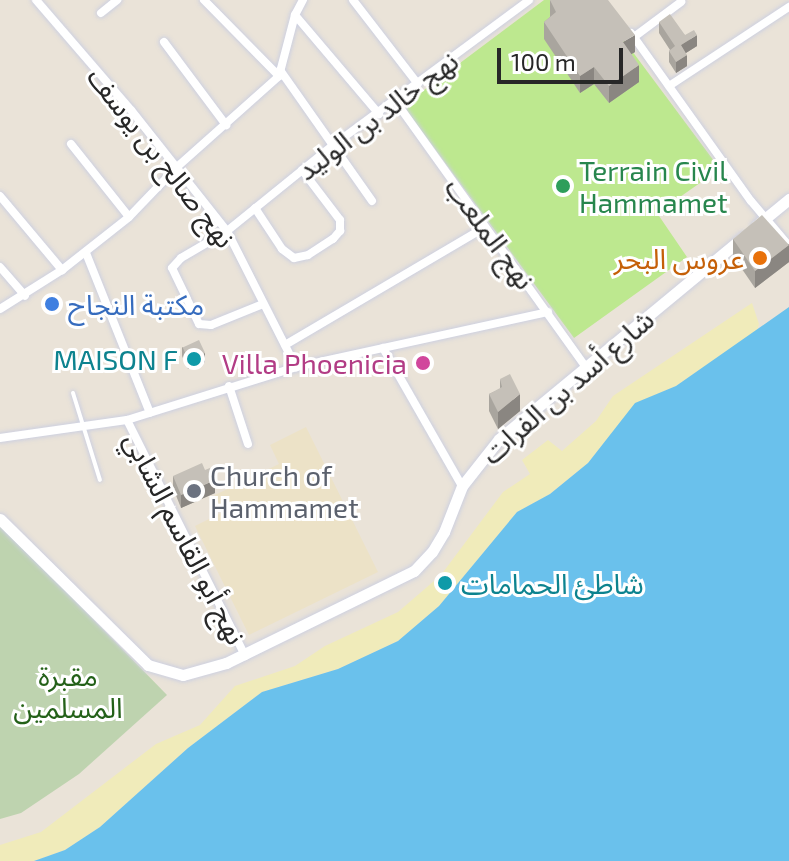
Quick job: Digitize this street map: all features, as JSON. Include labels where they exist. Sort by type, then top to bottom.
[{"type":"street","name":"نهج صالح بن يوسف","points":[[36,0],[227,231],[296,367]]},
{"type":"street","points":[[101,13],[117,0]]},
{"type":"street","points":[[204,0],[279,73],[372,201]]},
{"type":"street","points":[[0,309],[25,296],[86,253],[129,217],[177,167],[279,73],[295,15],[303,0]]},
{"type":"street","points":[[353,0],[418,84]]},
{"type":"street","name":"نهج خالد بن الوليد","points":[[263,304],[211,325],[195,321],[172,268],[181,258],[227,231],[332,146],[396,102],[529,0]]},
{"type":"street","points":[[634,37],[681,2]]},
{"type":"street","points":[[669,86],[789,7]]},
{"type":"street","points":[[295,15],[379,114]]},
{"type":"street","points":[[625,25],[751,201],[789,246]]},
{"type":"street","points":[[164,42],[226,125]]},
{"type":"street","name":"نهج الملعب","points":[[396,102],[585,366]]},
{"type":"street","points":[[71,144],[129,217]]},
{"type":"street","points":[[255,208],[282,249],[294,258],[308,255],[333,239],[340,231],[340,220],[302,170]]},
{"type":"street","points":[[0,196],[62,270]]},
{"type":"street","name":"شارع أسد بن الفرات","points":[[0,519],[148,665],[170,673],[194,674],[245,656],[414,571],[432,552],[444,532],[462,486],[499,439],[789,199]]},
{"type":"street","points":[[285,345],[485,227]]},
{"type":"street","points":[[86,253],[150,413]]},
{"type":"street","points":[[0,267],[25,296]]},
{"type":"street","points":[[0,438],[127,420],[296,367],[548,312]]},
{"type":"street","points":[[383,348],[462,486]]},
{"type":"street","points":[[229,386],[248,444]]},
{"type":"street","name":"نهج أبو القاسم الشابي","points":[[127,420],[245,656]]},
{"type":"lane","points":[[73,393],[81,427],[100,480]]},
{"type":"shaded area","points":[[306,427],[378,572],[249,635],[195,526],[223,512],[215,495],[279,464],[270,445]]},
{"type":"sand","name":"شاطئ الحمامات","points":[[752,303],[759,324],[757,331],[676,386],[635,404],[588,463],[550,494],[517,512],[439,606],[398,641],[338,669],[262,692],[188,748],[100,827],[65,850],[34,861],[0,861],[0,845],[41,832],[156,744],[200,725],[235,686],[295,666],[325,646],[398,612],[441,575],[503,492],[530,474],[522,460],[548,440],[562,451],[596,421],[613,396]]},
{"type":"green space","points":[[544,0],[594,0],[720,169],[657,213],[687,257],[574,338],[407,111],[408,102]]},
{"type":"green space","name":"مقبرة المسلمين","points":[[0,524],[167,695],[79,774],[21,813],[0,819]]},
{"type":"water","points":[[789,307],[789,861],[34,861],[65,850],[100,827],[188,748],[262,692],[338,669],[398,641],[439,606],[517,512],[550,494],[588,463],[635,403],[676,386]]},
{"type":"building","points":[[550,0],[608,0],[635,35],[623,42],[639,65],[609,86],[594,67],[580,76],[544,22],[556,12]]},
{"type":"building","points":[[670,14],[685,35],[694,30],[697,35],[681,45],[687,55],[676,62],[669,51],[675,46],[659,22]]},
{"type":"building","points":[[762,215],[789,245],[755,271],[733,239]]},
{"type":"building","points":[[199,340],[205,353],[189,360],[183,348]]},
{"type":"building","points":[[510,374],[520,394],[498,412],[489,394],[502,387],[500,379]]},
{"type":"building","points":[[202,463],[205,470],[210,468],[215,480],[181,495],[173,476]]},
{"type":"place","name":"Terrain Civil Hammamet","points":[[563,186]]},
{"type":"place","name":"عروس البحر","points":[[760,258]]},
{"type":"place","name":"مكتبة النجاح","points":[[52,304]]},
{"type":"place","name":"MAISON F","points":[[194,359]]},
{"type":"place","name":"Villa Phoenicia","points":[[423,363]]},
{"type":"place","name":"Church of Hammamet","points":[[194,491]]},
{"type":"place","name":"شاطئ الحمامات","points":[[445,583]]}]
